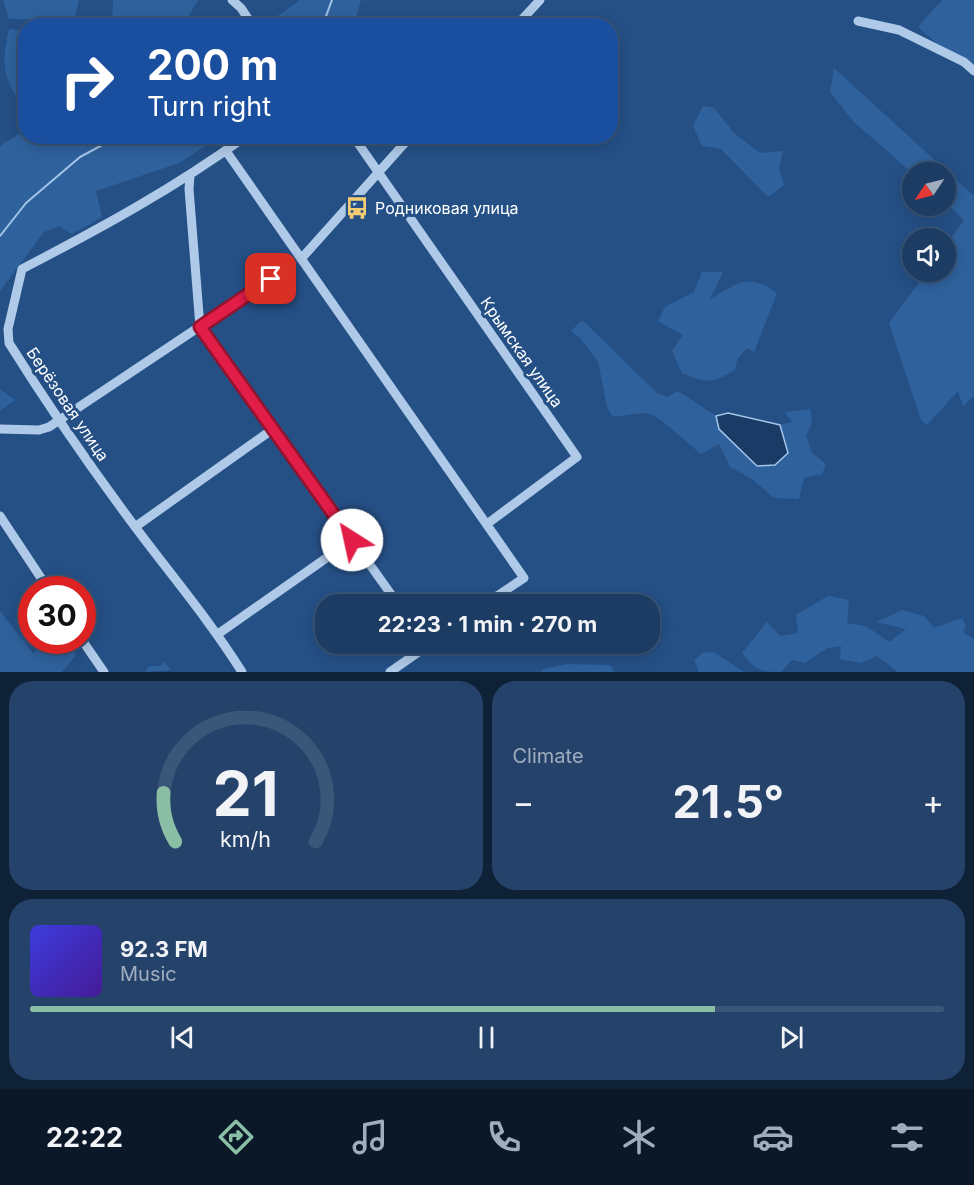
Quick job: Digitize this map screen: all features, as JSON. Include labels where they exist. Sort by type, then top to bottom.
[{"type":"street","points":[[232,0],[242,8],[248,18]]},
{"type":"street","points":[[523,18],[540,0]]},
{"type":"street","points":[[858,21],[899,30],[964,62],[974,71]]},
{"type":"street","name":"Берёзовая улица","points":[[235,144],[190,176],[94,232],[22,270],[8,329],[9,343],[58,420],[135,526],[218,634],[242,672]]},
{"type":"street","points":[[358,144],[377,172]]},
{"type":"street","points":[[301,259],[403,144]]},
{"type":"street","points":[[226,151],[524,578],[500,594]]},
{"type":"street","name":"Крымская улица","points":[[377,172],[577,457],[487,524]]},
{"type":"street","points":[[190,176],[189,189],[200,327],[391,594]]},
{"type":"street","points":[[0,429],[39,430],[49,427],[271,279]]},
{"type":"street","points":[[135,526],[273,429]]},
{"type":"street","points":[[0,516],[40,576]]},
{"type":"street","points":[[218,634],[352,540]]},
{"type":"street","points":[[92,654],[104,672]]},
{"type":"street","points":[[390,672],[414,654]]},
{"type":"shaded area","points":[[3,0],[79,0],[74,18],[9,19]]},
{"type":"shaded area","points":[[113,0],[198,0],[187,18],[112,18]]},
{"type":"shaded area","points":[[300,0],[361,0],[356,18],[275,18]]},
{"type":"shaded area","points":[[942,0],[974,0],[974,65],[950,54],[919,26]]},
{"type":"shaded area","points":[[9,29],[18,30],[18,99],[8,81],[5,54]]},
{"type":"shaded area","points":[[834,68],[937,162],[902,162],[902,164],[854,122],[830,92]]},
{"type":"shaded area","points":[[703,106],[714,108],[734,133],[760,153],[783,151],[779,168],[784,185],[768,197],[721,149],[702,146],[693,126]]},
{"type":"shaded area","points":[[18,135],[18,144],[209,144],[179,163],[96,191],[102,217],[72,234],[59,226],[44,232],[0,291],[0,146]]},
{"type":"shaded area","points":[[956,180],[974,196],[974,396],[963,406],[958,391],[927,425],[921,420],[889,323],[920,282],[956,282],[956,231],[964,220],[956,212]]},
{"type":"shaded area","points":[[702,272],[723,272],[710,299],[736,285],[750,281],[777,293],[754,352],[747,348],[737,360],[735,370],[715,380],[697,379],[682,373],[672,351],[683,335],[658,321],[665,307],[694,292]]},
{"type":"shaded area","points":[[582,320],[657,393],[667,397],[678,391],[716,416],[719,429],[757,466],[788,452],[780,425],[792,422],[785,412],[810,409],[812,423],[806,436],[812,453],[826,464],[822,474],[804,478],[799,499],[774,498],[752,479],[730,467],[719,444],[701,454],[653,415],[643,413],[612,416],[607,407],[598,361],[579,337],[571,331]]},
{"type":"shaded area","points":[[0,389],[15,400],[0,411]]},
{"type":"shaded area","points":[[728,413],[780,425],[788,453],[775,465],[757,466],[719,429],[716,416]]},
{"type":"shaded area","points":[[828,596],[849,600],[847,623],[866,626],[889,642],[906,629],[876,622],[902,610],[924,616],[934,628],[962,618],[966,626],[963,632],[974,639],[973,672],[898,672],[877,656],[861,663],[840,659],[841,646],[827,648],[805,663],[792,660],[781,672],[768,671],[758,669],[742,653],[767,622],[780,636],[798,633],[796,615]]},
{"type":"shaded area","points":[[0,611],[18,634],[18,654],[76,655],[62,672],[0,672]]},
{"type":"shaded area","points":[[704,652],[715,653],[744,672],[699,672],[694,660]]},
{"type":"shaded area","points":[[164,662],[171,670],[145,672],[149,666],[161,666]]},
{"type":"shaded area","points":[[567,664],[610,665],[614,672],[540,672]]},
{"type":"waterway","points":[[325,18],[332,0]]},
{"type":"waterway","points":[[0,236],[26,203],[80,157],[104,144]]},
{"type":"place","name":"Родниковая улица","points":[[357,208]]},
{"type":"route","points":[[271,279],[200,327],[352,540]]}]
